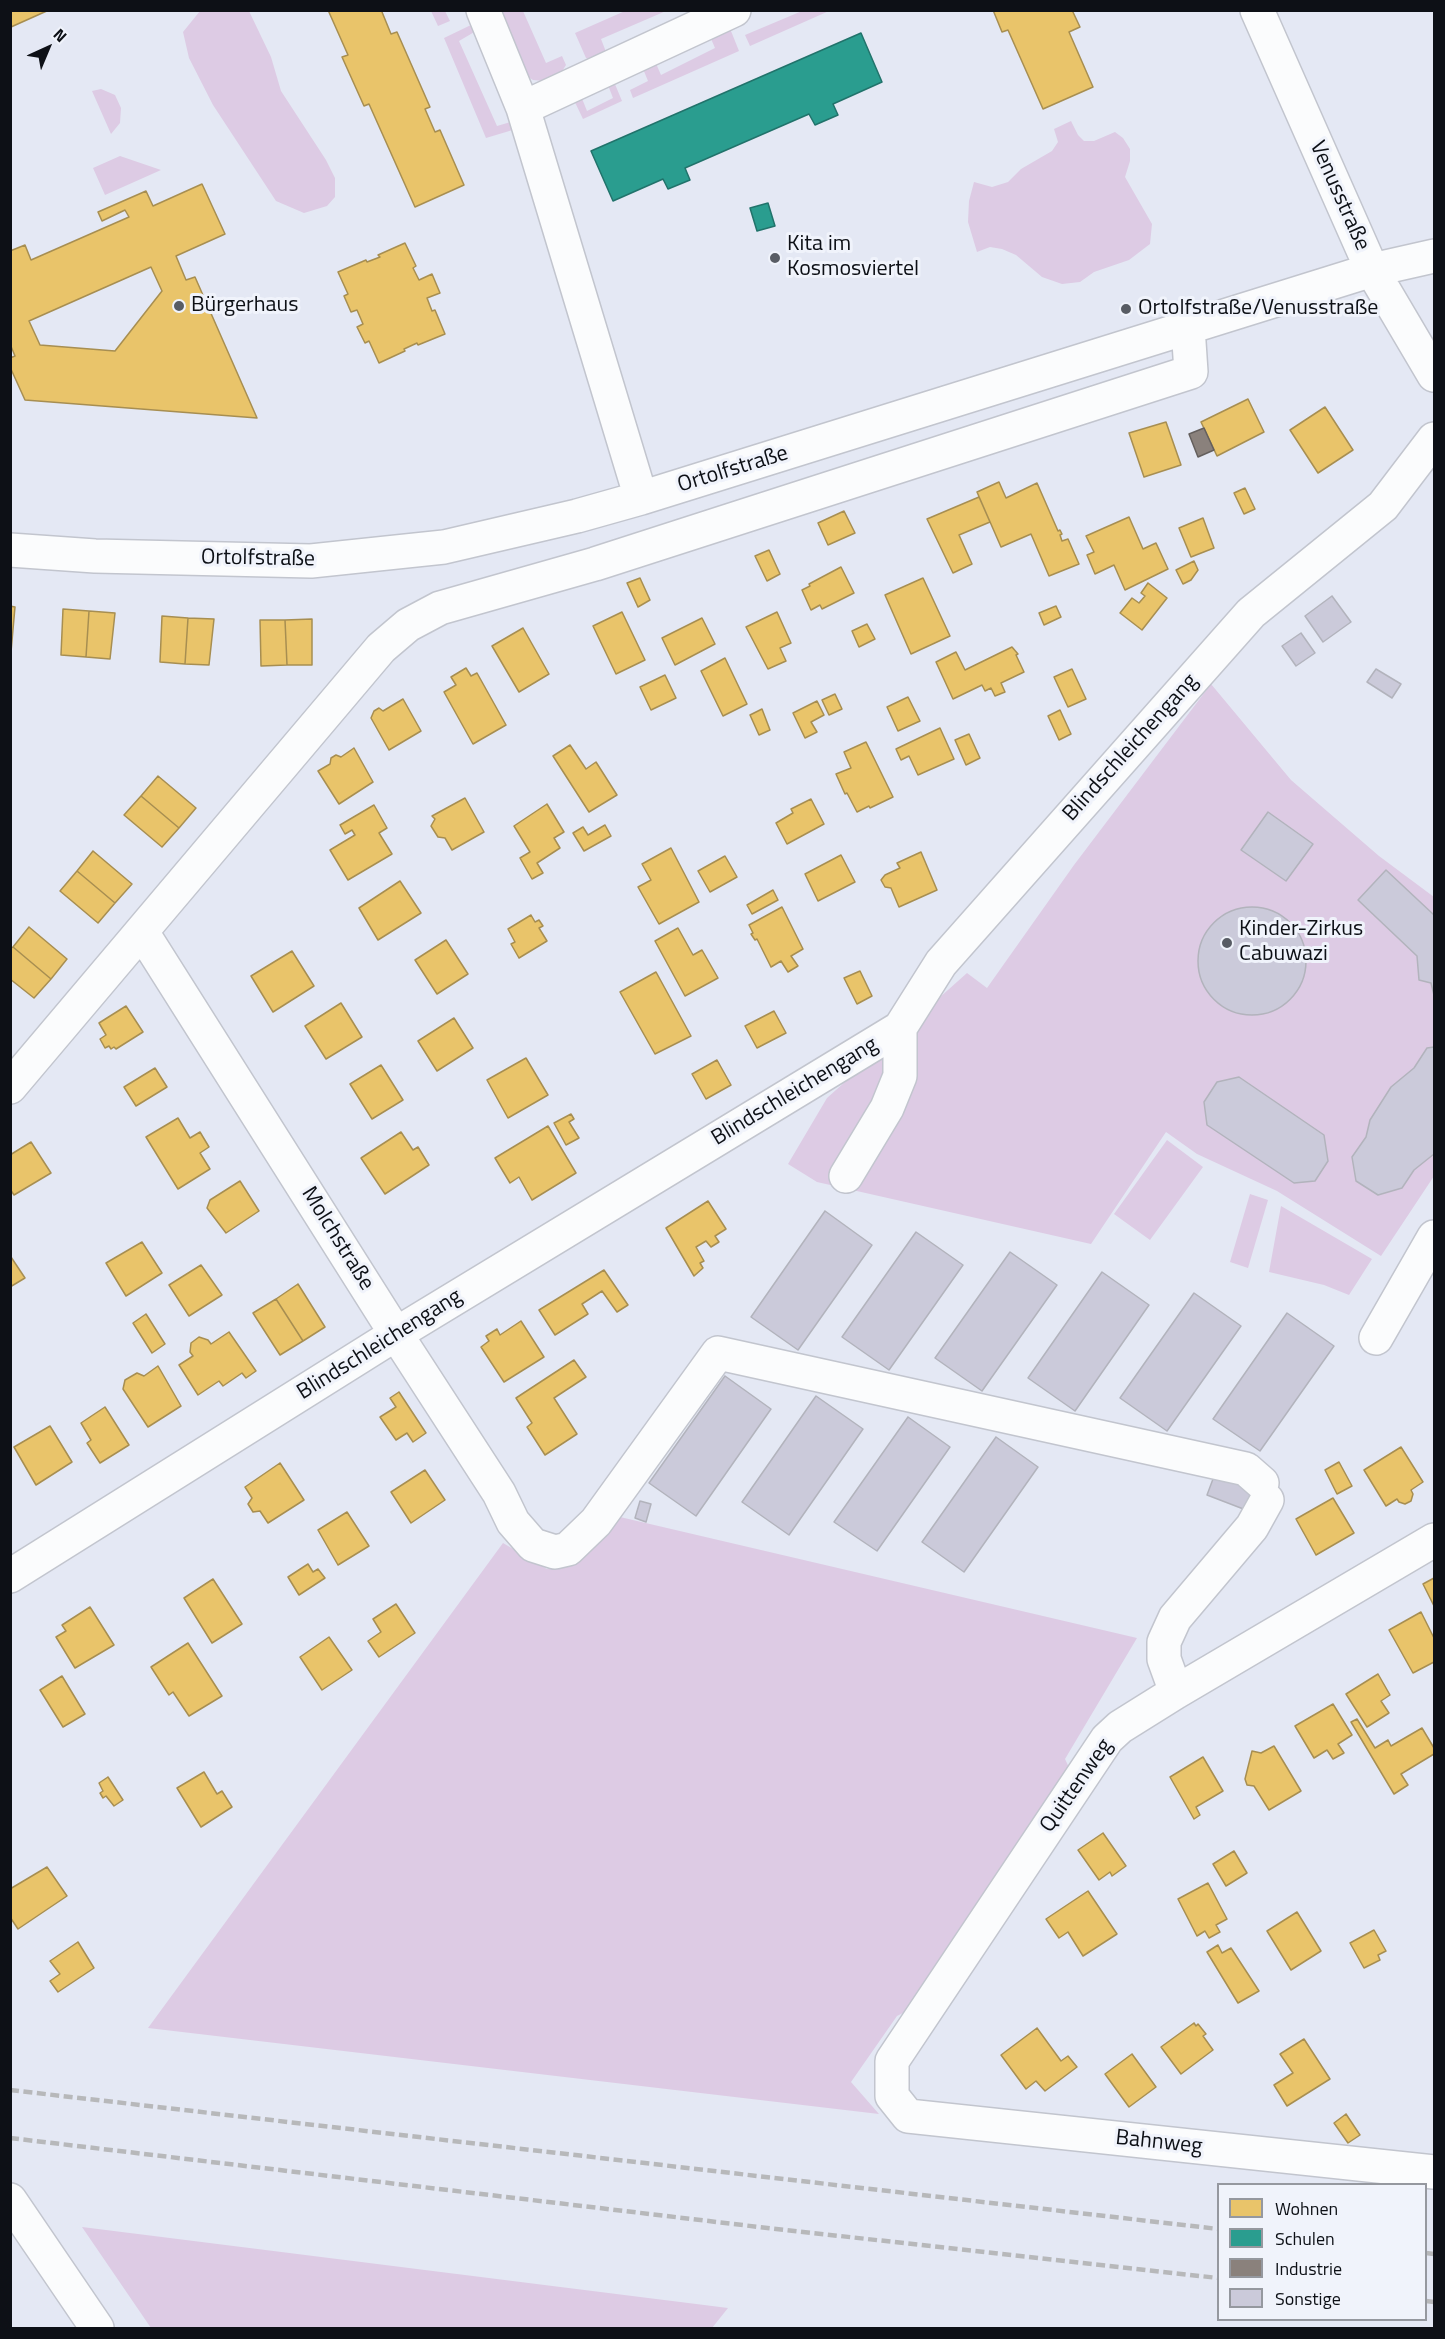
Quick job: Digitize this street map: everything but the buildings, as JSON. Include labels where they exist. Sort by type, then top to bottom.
[{"type":"street","points":[[483,10],[523,108],[641,498]]},
{"type":"street","points":[[523,108],[734,10]]},
{"type":"street","name":"Venusstraße","points":[[1257,10],[1372,270],[1434,375]]},
{"type":"street","name":"Ortolfstraße","points":[[10,550],[95,556],[311,561],[444,547],[578,516],[641,498],[1372,270],[1434,256]]},
{"type":"street","points":[[10,1087],[381,648],[408,625],[440,608],[595,564],[1191,372],[1188,327]]},
{"type":"street","name":"Blindschleichengang","points":[[10,1576],[396,1334],[900,1028],[941,963],[1251,613],[1383,506],[1434,439]]},
{"type":"street","points":[[578,516],[595,564]]},
{"type":"street","name":"Molchstraße","points":[[142,932],[396,1334],[499,1492],[513,1521],[533,1545],[555,1552],[568,1549],[596,1522],[718,1353],[1246,1469],[1264,1492],[1252,1527],[1175,1618],[1164,1642],[1164,1659],[1176,1692]]},
{"type":"street","points":[[846,1176],[887,1108],[900,1077],[900,1028]]},
{"type":"street","points":[[1376,1338],[1434,1237]]},
{"type":"street","name":"Quittenweg","points":[[892,2096],[892,2061],[1107,1739],[1120,1727],[1176,1692],[1434,1540]]},
{"type":"street","name":"Bahnweg","points":[[892,2096],[908,2116],[1434,2172]]},
{"type":"street","points":[[10,2200],[97,2328]]},
{"type":"shaded area","points":[[200,11],[249,11],[271,57],[281,91],[326,160],[335,178],[335,197],[327,206],[304,213],[276,201],[213,105],[189,58],[183,32]]},
{"type":"shaded area","points":[[431,11],[445,11],[450,21],[438,26]]},
{"type":"shaded area","points":[[494,11],[523,11],[546,63],[562,56],[566,65],[559,76],[544,81],[533,80],[525,75]]},
{"type":"shaded area","points":[[625,11],[666,11],[601,39],[608,57],[596,62],[586,58],[575,33]]},
{"type":"shaded area","points":[[802,11],[829,11],[750,46],[745,35]]},
{"type":"shaded area","points":[[473,24],[476,31],[459,41],[497,126],[514,121],[516,129],[486,138],[444,38]]},
{"type":"shaded area","points":[[729,26],[739,51],[633,98],[630,90],[648,81],[641,64],[654,59],[661,75],[715,48],[709,34]]},
{"type":"shaded area","points":[[612,77],[622,101],[583,119],[571,94],[579,91],[587,111],[613,98],[606,80]]},
{"type":"shaded area","points":[[101,89],[115,95],[121,108],[120,123],[111,134],[92,91]]},
{"type":"shaded area","points":[[1071,121],[1084,141],[1094,141],[1115,132],[1123,138],[1130,149],[1130,161],[1125,177],[1152,224],[1150,244],[1129,260],[1094,272],[1080,282],[1062,284],[1042,277],[1016,255],[1002,249],[990,247],[977,252],[968,222],[969,201],[974,182],[992,187],[1008,182],[1021,169],[1052,151],[1058,142],[1054,129]]},
{"type":"shaded area","points":[[120,156],[161,170],[105,195],[93,168]]},
{"type":"shaded area","name":"Kinder-Zirkus Cabuwazi","points":[[1211,684],[1291,780],[1379,856],[1434,897],[1434,1176],[1381,1256],[1277,1191],[1197,1154],[1166,1132],[1091,1244],[817,1182],[788,1164],[827,1098],[967,973],[987,988],[1074,865]]},
{"type":"shaded area","points":[[1167,1140],[1203,1167],[1150,1240],[1114,1214]]},
{"type":"shaded area","points":[[1250,1194],[1268,1200],[1248,1268],[1230,1262]]},
{"type":"shaded area","points":[[1281,1206],[1372,1259],[1349,1295],[1324,1285],[1269,1272]]},
{"type":"shaded area","points":[[620,1517],[1137,1638],[1065,1759],[1073,1776],[911,2009],[897,2016],[851,2082],[879,2114],[148,2028],[503,1543],[547,1569],[575,1564]]},
{"type":"shaded area","points":[[82,2227],[728,2308],[712,2328],[151,2328]]},
{"type":"railway","points":[[10,2090],[1217,2229]]},
{"type":"railway","points":[[10,2138],[759,2227],[1217,2278]]},
{"type":"railway","points":[[1427,2253],[1434,2254]]},
{"type":"railway","points":[[1427,2301],[1434,2302]]},
{"type":"place","name":"Kita im Kosmosviertel","points":[[775,258]]},
{"type":"place","name":"Bürgerhaus","points":[[179,306]]},
{"type":"place","name":"Ortolfstraße/Venusstraße","points":[[1126,309]]},
{"type":"place","name":"Kinder-Zirkus Cabuwazi","points":[[1227,943]]}]
